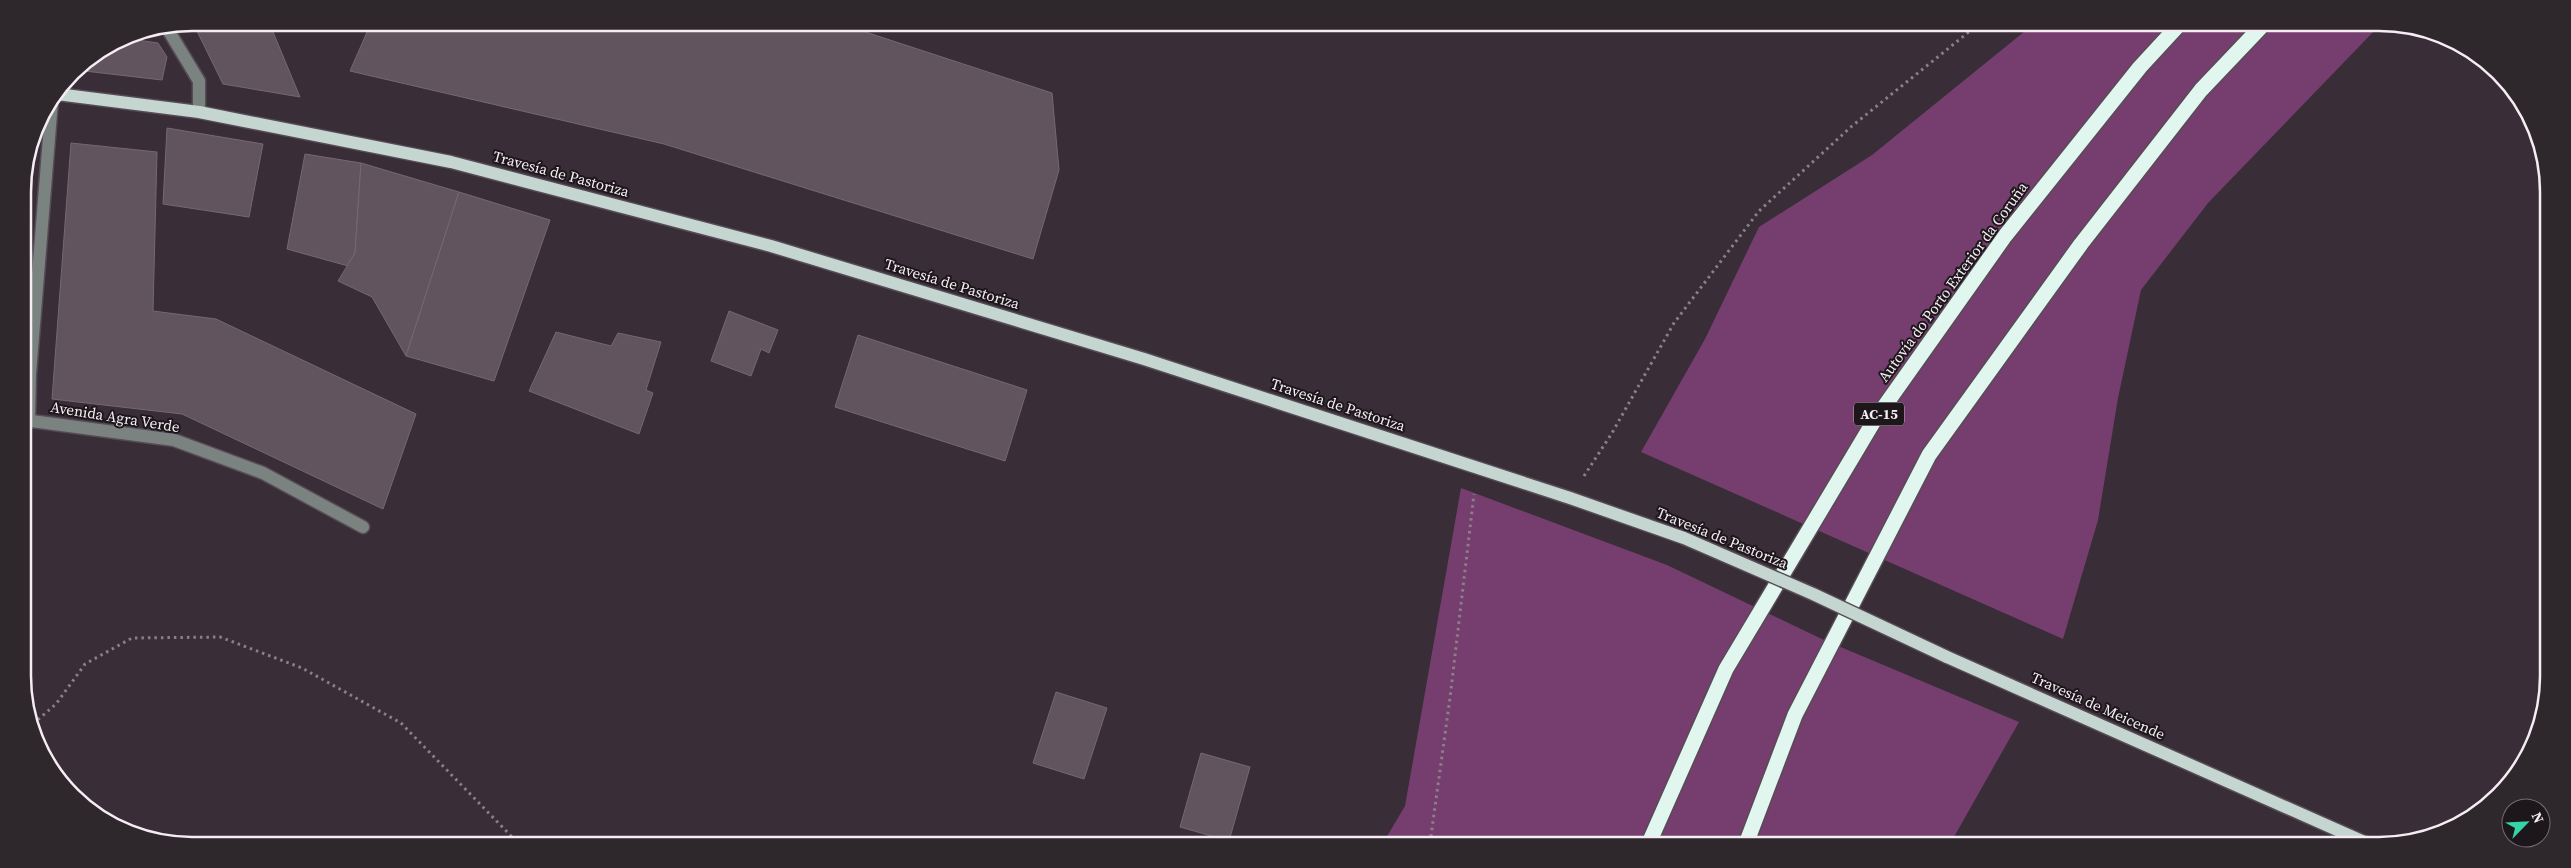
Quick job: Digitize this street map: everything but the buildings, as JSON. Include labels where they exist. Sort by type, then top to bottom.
[{"type":"highway","name":"Autovía do Porto Exterior da Coruña","points":[[1653,836],[1726,669],[1874,421],[2005,236],[2140,67],[2173,31]]},
{"type":"highway","points":[[1749,836],[1795,715],[1928,455],[2093,228],[2201,90],[2257,31]]},
{"type":"main road","name":"Travesía de Pastoriza","points":[[64,95],[199,112],[452,162],[771,246],[1134,356],[1570,498],[1684,538],[1813,594]]},
{"type":"main road","name":"Travesía de Meicende","points":[[1813,594],[1947,657],[2351,836]]},
{"type":"street","points":[[170,33],[199,81],[199,112]]},
{"type":"street","points":[[32,353],[51,116]]},
{"type":"street","name":"Avenida Agra Verde","points":[[32,421],[174,440],[262,473],[363,527]]},
{"type":"path","points":[[1570,498],[1612,432],[1674,323],[1759,211],[1852,126],[1970,31]]},
{"type":"path","points":[[1431,836],[1450,698],[1477,467]]},
{"type":"path","points":[[38,720],[56,704],[85,664],[132,638],[220,637],[302,668],[401,723],[513,837]]},
{"type":"shaded area","points":[[2025,31],[2374,31],[2208,203],[2141,290],[2118,398],[2098,520],[2063,639],[1641,452],[1705,339],[1759,227],[1872,155]]},
{"type":"shaded area","points":[[1461,488],[1667,565],[1824,640],[2019,722],[1954,836],[1387,836],[1405,806]]}]
